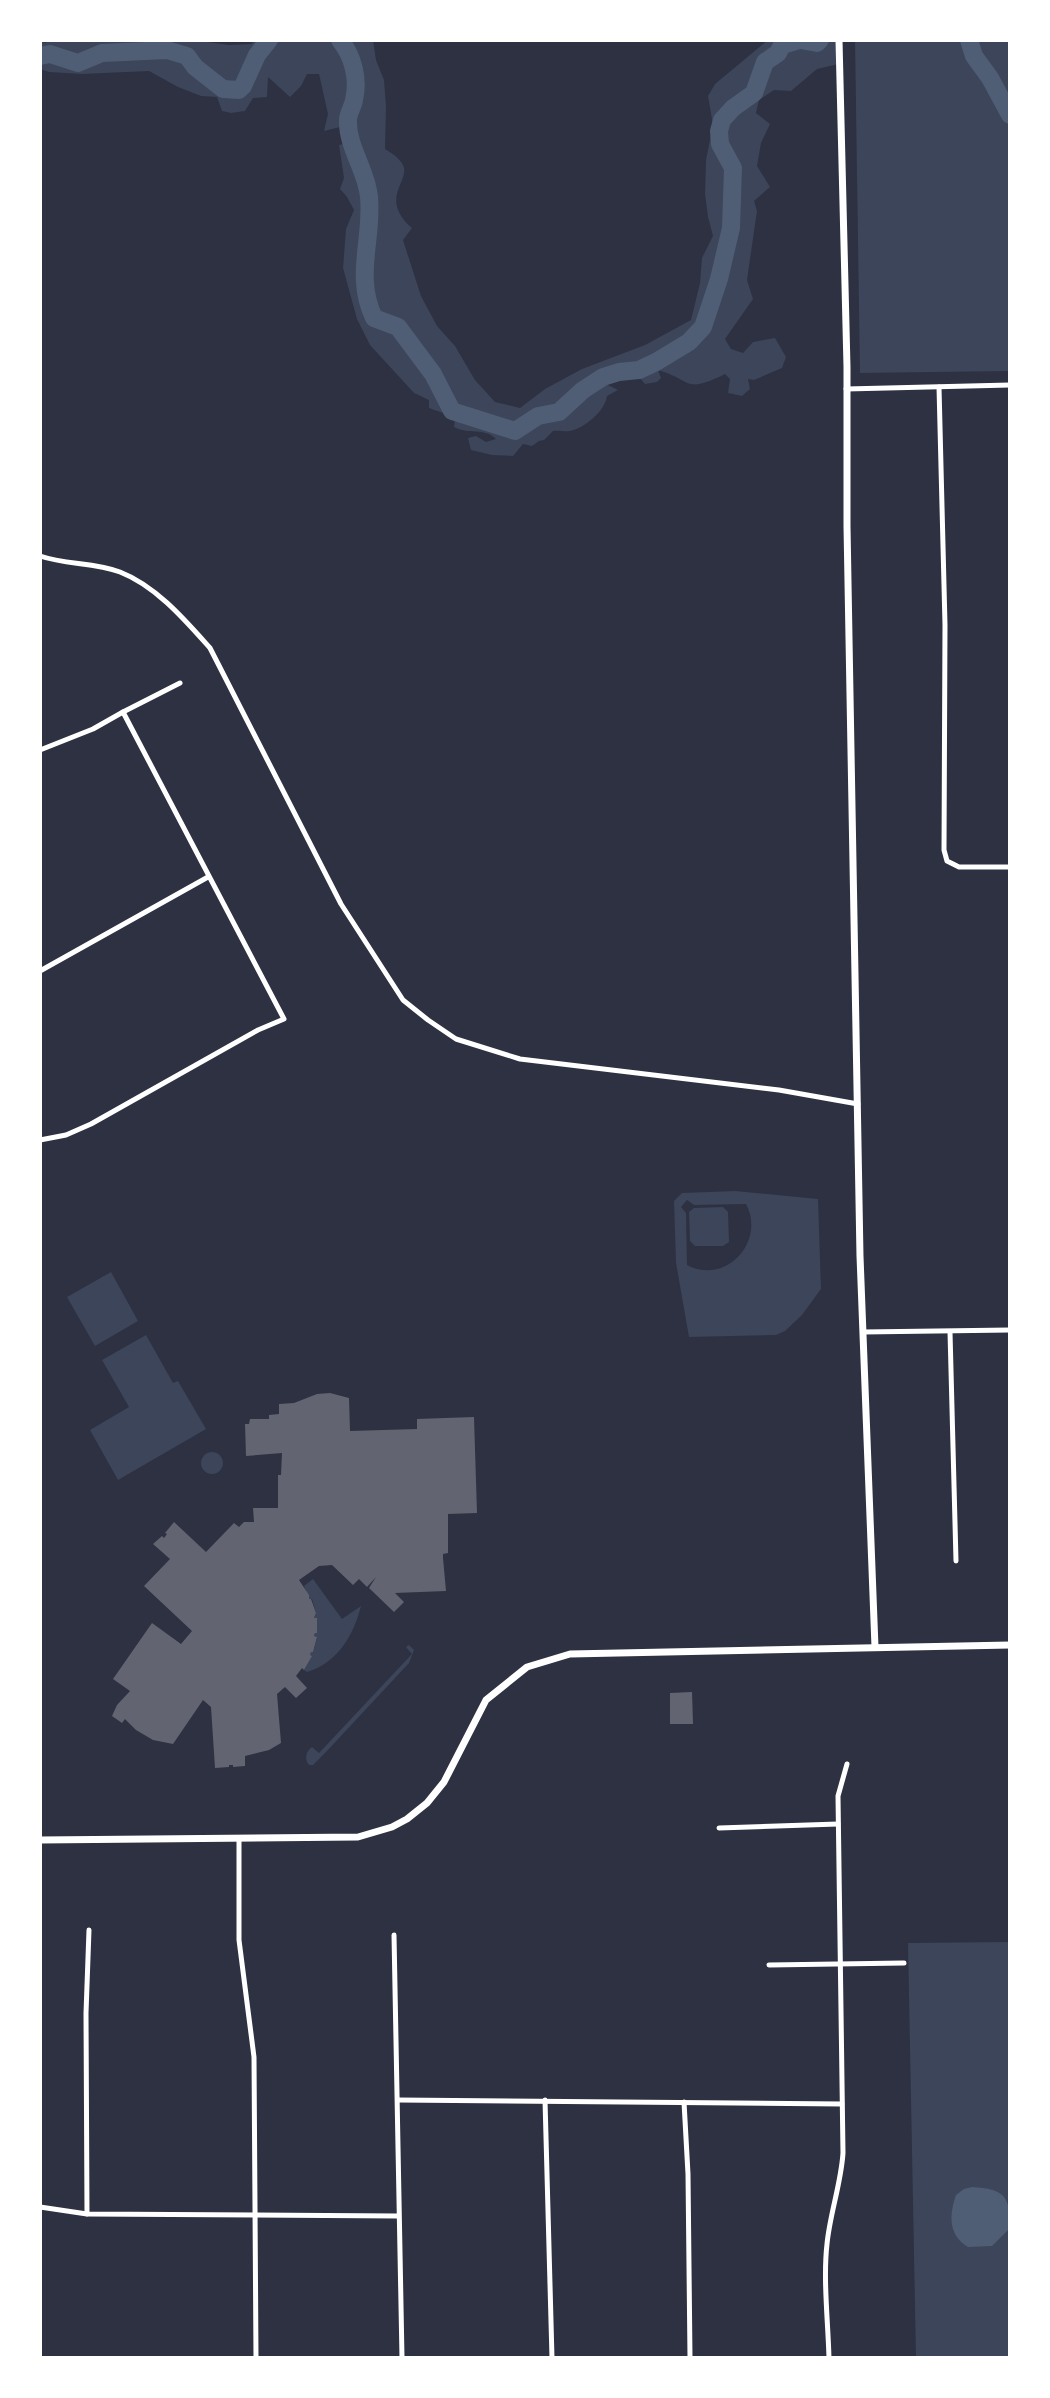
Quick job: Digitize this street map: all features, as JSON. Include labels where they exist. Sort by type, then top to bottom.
[{"type":"street","points":[[839,40],[863,1332],[875,1647]]},
{"type":"street","points":[[846,389],[1010,385]]},
{"type":"street","points":[[939,387],[945,625],[944,850],[947,861],[960,867],[1010,867]]},
{"type":"street","points":[[40,556],[57,562],[120,572],[145,587],[182,616],[210,648],[341,904],[403,1000],[428,1020],[457,1039],[520,1059],[779,1090],[858,1104]]},
{"type":"street","points":[[40,750],[93,729],[180,683]]},
{"type":"street","points":[[40,1140],[66,1135],[92,1124],[258,1030],[284,1019],[122,712]]},
{"type":"street","points":[[40,971],[208,877]]},
{"type":"street","points":[[863,1332],[1010,1330]]},
{"type":"street","points":[[950,1332],[956,1561]]},
{"type":"street","points":[[40,1840],[358,1837],[392,1828],[427,1803],[447,1776],[486,1700],[527,1667],[570,1654],[1010,1645]]},
{"type":"street","points":[[830,2358],[826,2248],[830,2217],[842,2175],[838,1796],[847,1764]]},
{"type":"street","points":[[719,1828],[838,1824]]},
{"type":"street","points":[[239,1838],[239,1940],[254,2057],[256,2358]]},
{"type":"street","points":[[87,2214],[86,2013],[89,1930]]},
{"type":"street","points":[[394,1935],[398,2100],[397,2216],[402,2358]]},
{"type":"street","points":[[769,1965],[904,1963]]},
{"type":"street","points":[[398,2100],[842,2104]]},
{"type":"street","points":[[545,2100],[552,2358]]},
{"type":"street","points":[[684,2102],[688,2174],[690,2358]]},
{"type":"street","points":[[40,2207],[87,2214],[397,2216]]},
{"type":"shaded area","points":[[50,40],[193,40],[229,45],[252,44],[254,40],[373,40],[376,60],[384,80],[385,149],[403,165],[403,177],[396,199],[397,208],[412,228],[403,240],[421,296],[437,326],[455,346],[475,380],[495,402],[520,408],[545,389],[582,369],[645,345],[691,320],[700,283],[702,258],[713,236],[705,194],[706,160],[713,125],[708,96],[715,84],[768,40],[839,40],[839,64],[817,69],[791,91],[774,90],[759,100],[756,113],[770,124],[761,143],[757,166],[770,187],[754,201],[757,211],[747,280],[753,299],[725,339],[731,349],[743,353],[753,342],[775,338],[786,357],[782,368],[754,380],[748,379],[750,389],[742,396],[728,393],[730,379],[725,374],[695,384],[658,370],[661,378],[657,382],[645,384],[638,376],[623,376],[604,383],[618,390],[607,396],[598,413],[582,426],[570,431],[553,431],[532,446],[523,444],[513,456],[471,450],[468,438],[476,436],[486,442],[496,439],[486,433],[454,427],[455,418],[429,408],[429,400],[414,393],[370,345],[357,319],[343,268],[346,229],[354,210],[340,189],[344,178],[339,145],[352,142],[348,125],[324,131],[328,114],[319,74],[307,74],[301,86],[290,97],[268,77],[267,97],[253,98],[245,111],[231,113],[222,111],[217,97],[201,96],[149,71],[82,74],[40,69],[40,41],[45,43]]},
{"type":"shaded area","points":[[855,40],[1010,40],[1010,371],[860,373]]},
{"type":"shaded area","points":[[735,1191],[818,1199],[821,1289],[802,1315],[785,1331],[776,1335],[689,1337],[676,1263],[674,1201],[682,1193]],"holes":[[[687,1200],[694,1205],[746,1204],[751,1218],[751,1232],[739,1256],[728,1265],[715,1270],[702,1270],[687,1265],[686,1213],[681,1207]]]},
{"type":"shaded area","points":[[723,1207],[728,1212],[729,1242],[723,1246],[695,1246],[690,1241],[689,1212],[694,1208]]},
{"type":"shaded area","points":[[111,1272],[138,1321],[95,1346],[67,1297]]},
{"type":"shaded area","points":[[146,1335],[173,1383],[178,1381],[206,1429],[118,1480],[90,1430],[129,1407],[102,1360]]},
{"type":"shaded area","points":[[208,1452],[216,1452],[223,1459],[223,1467],[216,1474],[208,1474],[201,1467],[201,1459]]},
{"type":"shaded area","points":[[313,1579],[342,1619],[361,1606],[349,1637],[336,1655],[318,1668],[307,1672],[304,1670],[317,1638],[314,1637],[317,1633],[317,1618],[314,1618],[316,1613],[312,1599],[309,1599],[304,1586]]},
{"type":"shaded area","points":[[409,1645],[414,1650],[409,1663],[326,1752],[313,1765],[309,1765],[306,1758],[310,1749],[312,1747],[319,1753],[412,1654],[406,1647]]},
{"type":"shaded area","points":[[1010,1942],[1010,2358],[916,2358],[908,1943]]},
{"type":"shaded area","points":[[972,2187],[999,2192],[1007,2201],[1010,2228],[992,2246],[968,2247],[954,2231],[951,2217],[956,2195]]},
{"type":"building","points":[[330,1393],[349,1398],[350,1431],[417,1429],[417,1419],[474,1417],[477,1513],[448,1514],[448,1553],[443,1554],[446,1591],[395,1593],[404,1602],[394,1612],[369,1588],[376,1577],[367,1587],[359,1579],[353,1585],[332,1565],[319,1566],[299,1580],[311,1599],[316,1613],[314,1618],[317,1618],[317,1633],[314,1636],[317,1637],[310,1655],[312,1656],[304,1670],[302,1668],[296,1676],[307,1688],[296,1698],[285,1687],[277,1694],[281,1743],[269,1750],[245,1756],[245,1766],[215,1768],[211,1707],[203,1700],[173,1744],[153,1740],[136,1730],[125,1719],[122,1723],[112,1716],[117,1705],[130,1691],[113,1679],[152,1623],[181,1644],[192,1631],[144,1586],[170,1559],[153,1544],[162,1536],[164,1538],[174,1522],[206,1552],[234,1523],[239,1527],[244,1522],[254,1522],[253,1508],[278,1508],[278,1475],[281,1475],[282,1453],[246,1456],[245,1424],[249,1424],[250,1419],[269,1419],[269,1415],[279,1414],[279,1404],[294,1403],[317,1394]]},
{"type":"building","points":[[692,1692],[693,1724],[670,1724],[670,1693]]},
{"type":"waterway","points":[[40,56],[50,54],[78,63],[102,53],[167,50],[187,56],[195,67],[223,89],[239,90],[257,55],[269,40]]},
{"type":"waterway","points":[[340,40],[351,60],[355,76],[355,92],[348,117],[349,130],[369,197],[365,287],[374,318],[398,327],[433,374],[452,411],[515,431],[538,416],[559,412],[583,390],[603,377],[639,370],[656,362],[689,342],[703,327],[719,279],[731,228],[733,168],[720,144],[722,120],[754,93],[765,62],[778,53],[782,45],[799,40]]},
{"type":"waterway","points":[[801,40],[817,43],[820,40]]},
{"type":"waterway","points":[[969,40],[974,56],[990,78],[1010,115]]}]
